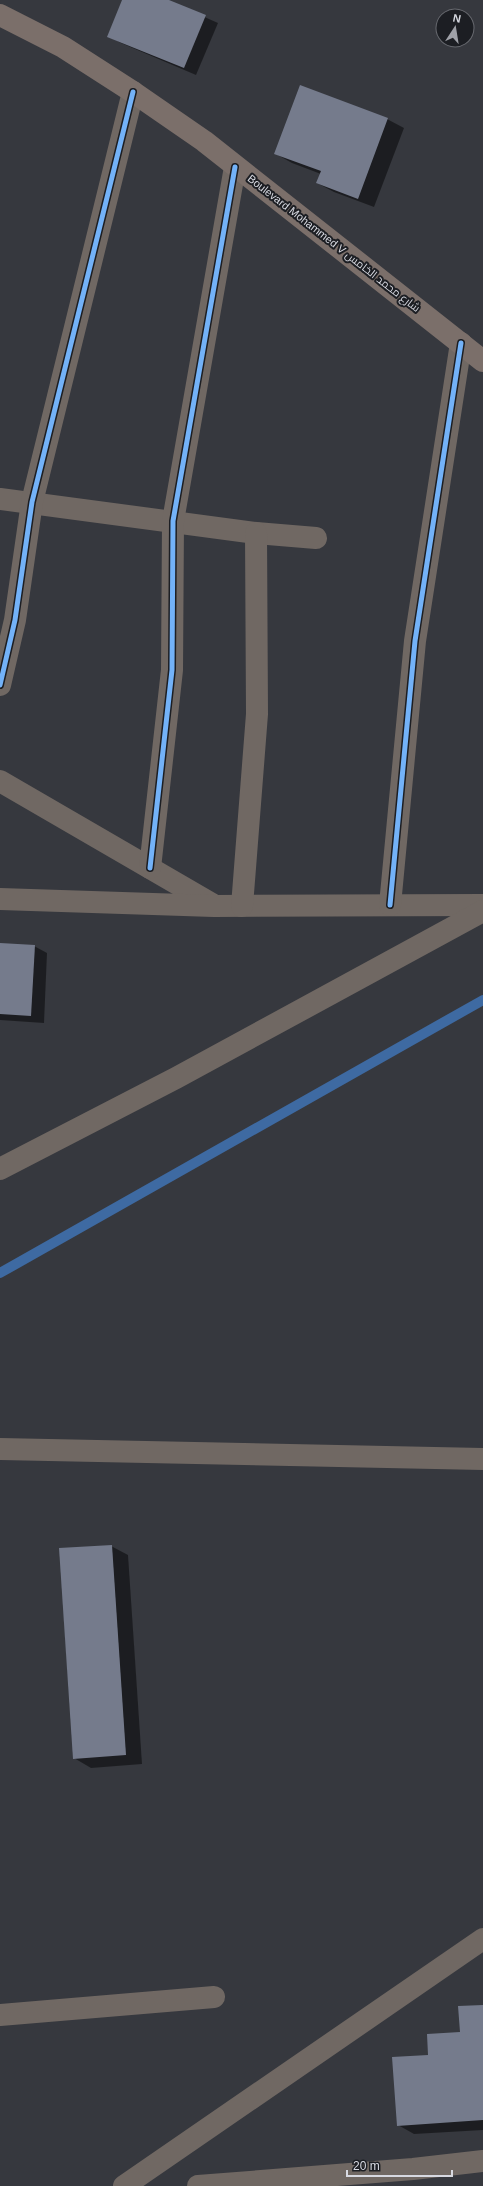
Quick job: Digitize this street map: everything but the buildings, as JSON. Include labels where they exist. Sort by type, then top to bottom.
[{"type":"main road","name":"Boulevard Mohammed V شارع محمد الخامس","points":[[0,15],[63,47],[133,92],[204,141],[235,167],[349,254],[483,361]]},
{"type":"street","points":[[0,685],[15,620],[32,502],[133,92]]},
{"type":"street","points":[[150,868],[172,670],[173,521],[235,167]]},
{"type":"street","points":[[390,906],[415,641],[461,343]]},
{"type":"street","points":[[0,498],[256,533],[316,538]]},
{"type":"street","points":[[242,906],[257,714],[256,533]]},
{"type":"street","points":[[0,781],[214,906]]},
{"type":"street","points":[[0,899],[214,906],[483,905]]},
{"type":"street","points":[[0,1169],[176,1078],[483,911]]},
{"type":"street","points":[[0,1449],[483,1459]]},
{"type":"street","points":[[124,2186],[483,1939]]},
{"type":"street","points":[[0,2015],[214,1998]]},
{"type":"street","points":[[198,2186],[413,2169],[483,2161]]},
{"type":"waterway","points":[[0,1273],[483,1000]]},
{"type":"cycle path","points":[[0,685],[15,620],[32,502],[133,92]]},
{"type":"cycle path","points":[[150,868],[172,670],[173,521],[235,167]]},
{"type":"cycle path","points":[[390,905],[415,641],[461,343]]}]
